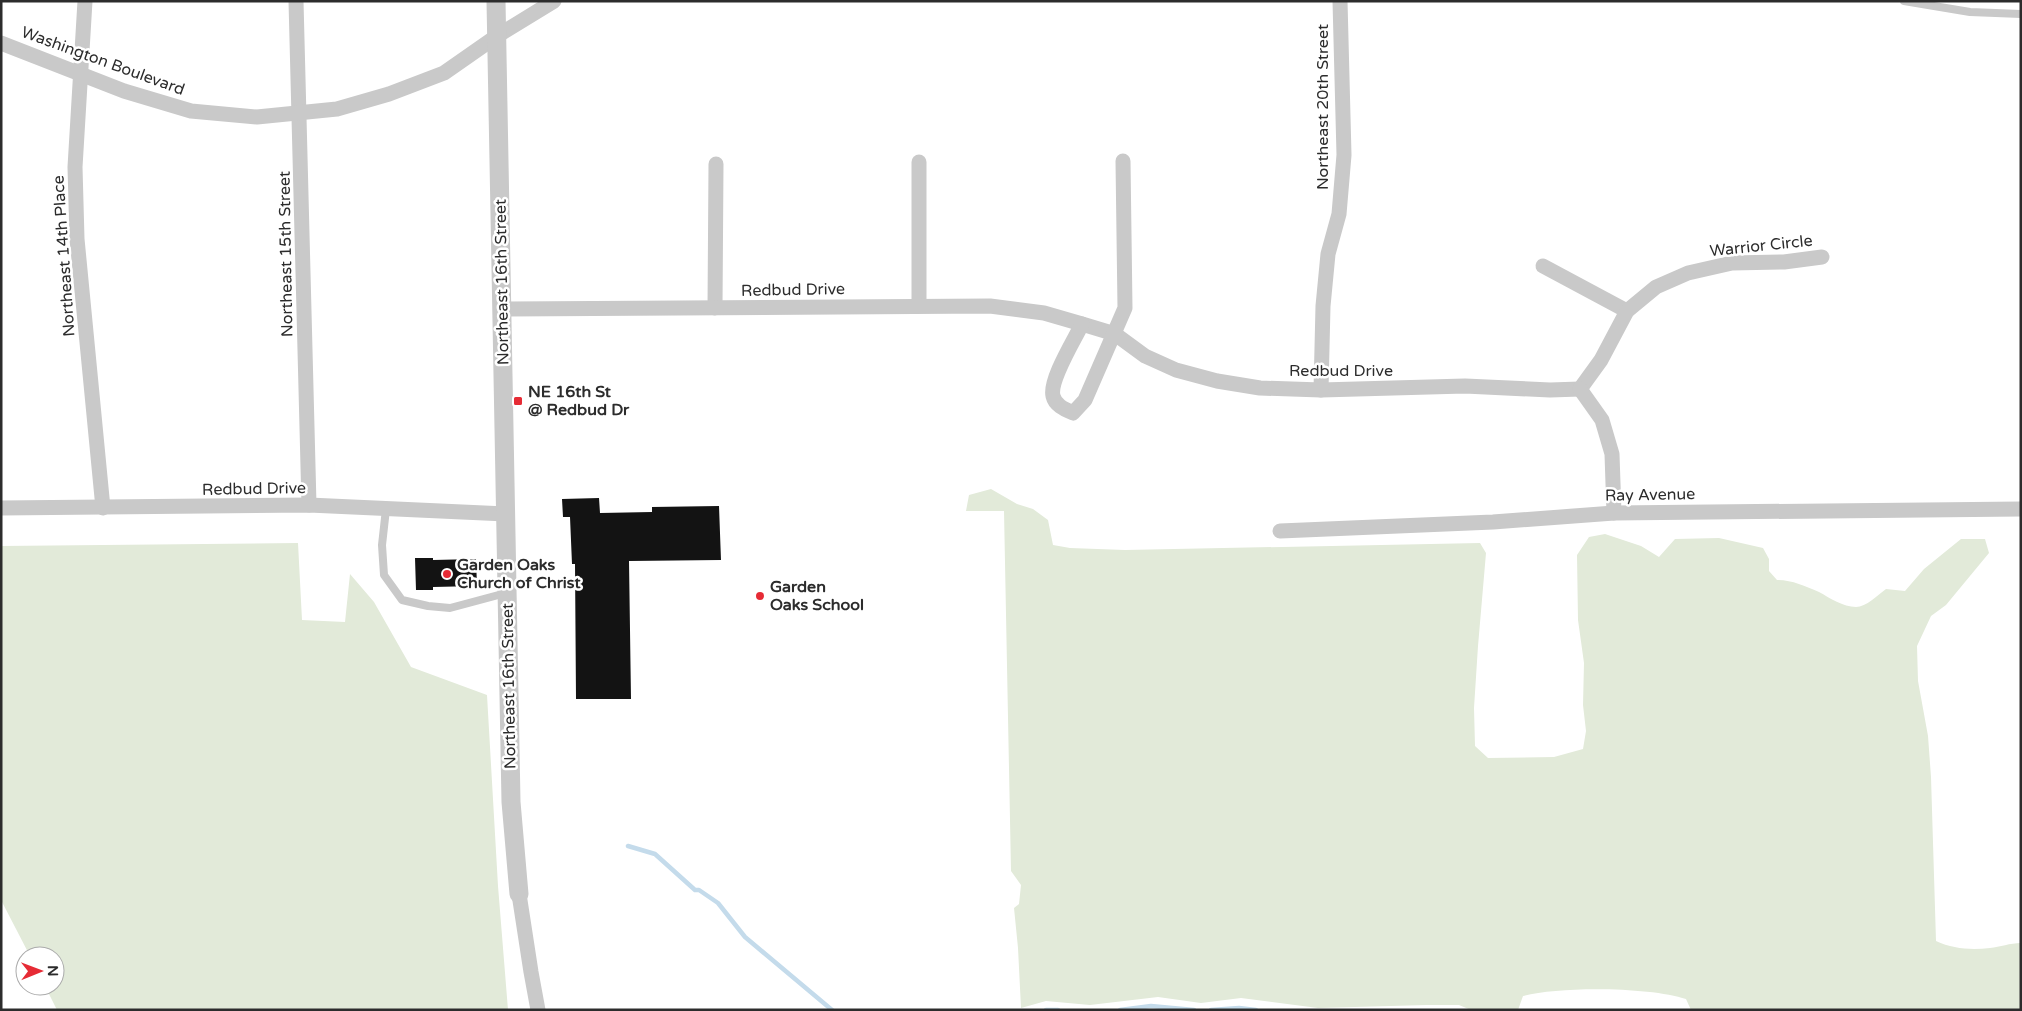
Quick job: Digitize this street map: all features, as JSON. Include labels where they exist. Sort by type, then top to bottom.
[{"type":"street","name":"Northeast 14th Place","points":[[85,1],[75,167],[77,239],[103,508]]},
{"type":"street","name":"Northeast 15th Street","points":[[296,1],[309,505]]},
{"type":"street","name":"Northeast 16th Street","points":[[496,1],[511,802],[519,894],[538,1010]]},
{"type":"street","name":"Washington Boulevard","points":[[1,43],[124,91],[191,111],[257,117],[300,114],[337,109],[389,94],[444,73],[497,36],[554,1]]},
{"type":"street","name":"Northeast 20th Street","points":[[1321,390],[1323,306],[1328,254],[1340,214],[1344,154],[1340,1]]},
{"type":"street","points":[[1082,324],[1056,374],[1053,395],[1060,408],[1073,413],[1085,400],[1115,334],[1124,308],[1123,161]]},
{"type":"street","points":[[919,162],[919,306]]},
{"type":"street","points":[[715,308],[716,164]]},
{"type":"street","name":"Warrior Circle","points":[[1580,390],[1601,360],[1627,311],[1656,288],[1688,273],[1732,263],[1784,262],[1822,257]]},
{"type":"street","points":[[1543,266],[1627,311]]},
{"type":"street","name":"Redbud Drive","points":[[502,310],[990,306],[1044,313],[1115,334],[1145,356],[1176,370],[1217,381],[1260,388],[1321,390],[1465,386],[1580,390]]},
{"type":"street","points":[[1580,390],[1602,420],[1612,454],[1614,513]]},
{"type":"street","name":"Redbud Drive","points":[[1,508],[309,505],[506,514]]},
{"type":"street","name":"Ray Avenue","points":[[1280,531],[1493,522],[1614,513],[2021,509]]},
{"type":"lane","points":[[1904,1],[1970,12],[2021,14]]},
{"type":"lane","points":[[386,509],[382,545],[384,575],[402,600],[450,608],[508,593]]},
{"type":"green space","points":[[991,489],[1017,504],[1033,509],[1048,520],[1053,545],[1070,548],[1125,550],[1480,543],[1486,553],[1474,708],[1475,746],[1488,758],[1554,757],[1583,749],[1586,731],[1583,705],[1584,663],[1578,620],[1577,555],[1589,537],[1605,534],[1641,546],[1659,557],[1675,539],[1719,538],[1763,548],[1769,559],[1769,571],[1777,580],[1798,584],[1851,607],[1868,603],[1886,589],[1905,591],[1924,569],[1961,539],[1985,539],[1989,553],[1946,605],[1931,616],[1917,646],[1918,681],[1928,736],[1931,777],[1936,941],[1949,946],[1969,949],[2021,943],[2021,1010],[1691,1010],[1686,999],[1670,995],[1605,989],[1581,989],[1523,996],[1518,1010],[1471,1010],[1459,1005],[1318,1008],[1241,998],[1201,1003],[1158,997],[1090,1005],[1046,1001],[1021,1008],[1014,908],[1019,904],[1021,885],[1011,871],[1004,511],[966,511],[969,495]]},
{"type":"green space","points":[[298,543],[302,620],[345,622],[350,574],[374,602],[411,667],[487,695],[498,886],[508,1010],[57,1010],[50,996],[65,996],[65,946],[25,946],[1,900],[1,546]]},
{"type":"building","points":[[599,498],[600,513],[652,512],[652,507],[719,506],[721,560],[629,561],[631,699],[576,699],[575,564],[572,564],[570,517],[563,517],[562,499]]},
{"type":"building","points":[[415,558],[433,558],[433,560],[476,559],[477,586],[433,587],[433,590],[416,590]]},
{"type":"waterway","points":[[628,846],[655,854],[695,890],[699,890],[718,903],[745,937],[832,1010]]},
{"type":"waterway","points":[[1120,1010],[1151,1006],[1194,1010]]},
{"type":"waterway","points":[[1211,1010],[1239,1008],[1256,1010]]},
{"type":"waterway","points":[[1046,1010],[1058,1010]]},
{"type":"place","name":"NE 16th St @ Redbud Dr","points":[[518,401]]},
{"type":"place","name":"Garden Oaks Church of Christ","points":[[447,574]]},
{"type":"place","name":"Garden Oaks School","points":[[760,596]]}]
